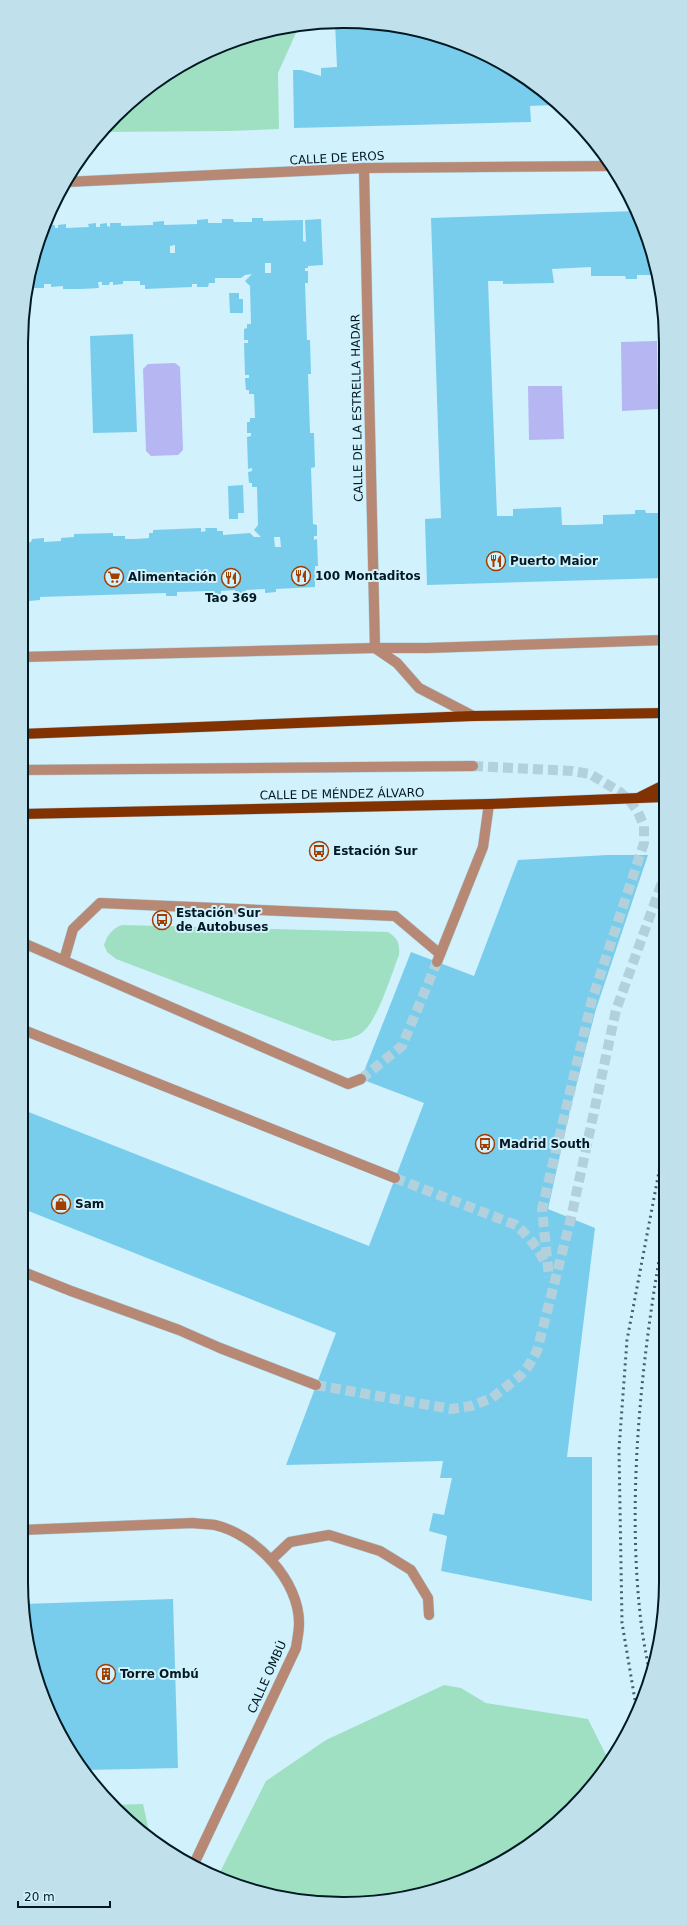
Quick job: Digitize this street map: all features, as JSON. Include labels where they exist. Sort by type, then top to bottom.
[{"type":"main road","points":[[28,734],[473,716],[659,713]]},
{"type":"main road","points":[[640,797],[659,788]]},
{"type":"main road","name":"CALLE DE MÉNDEZ ÁLVARO","points":[[28,814],[489,804],[659,797]]},
{"type":"street","name":"CALLE DE EROS","points":[[73,182],[364,168],[605,166]]},
{"type":"street","name":"CALLE DE LA ESTRELLA HADAR","points":[[364,168],[375,648]]},
{"type":"street","points":[[28,657],[375,648],[434,648],[659,640]]},
{"type":"street","points":[[375,648],[397,663],[420,688],[473,716]]},
{"type":"street","points":[[28,770],[473,766]]},
{"type":"street","points":[[64,960],[74,929],[100,903],[395,916],[438,958],[483,847],[489,804]]},
{"type":"street","points":[[28,945],[348,1084],[362,1079]]},
{"type":"street","points":[[28,1031],[395,1178]]},
{"type":"street","points":[[28,1274],[179,1330],[316,1386]]},
{"type":"street","name":"CALLE OMBÚ","points":[[28,1530],[193,1523],[215,1525],[254,1544],[271,1560],[289,1585],[295,1600],[300,1622],[296,1648],[196,1860]]},
{"type":"street","points":[[271,1560],[290,1542],[329,1535],[380,1551],[411,1570],[428,1598],[429,1615]]},
{"type":"green space","points":[[296,32],[278,73],[279,129],[109,132],[135,106],[151,93],[186,70],[223,52],[242,45],[282,34]]},
{"type":"green space","points":[[122,925],[388,932],[398,942],[399,955],[378,1010],[366,1029],[354,1037],[333,1041],[116,959],[107,952],[104,945],[111,932]]},
{"type":"green space","points":[[444,1685],[461,1688],[486,1703],[588,1719],[607,1756],[581,1790],[552,1819],[536,1832],[501,1855],[483,1864],[464,1873],[425,1886],[385,1894],[344,1897],[323,1896],[282,1891],[242,1880],[220,1872],[266,1781],[326,1740]]},
{"type":"green space","points":[[143,1804],[149,1830],[135,1819],[120,1805]]},
{"type":"water","points":[[657,341],[658,409],[622,411],[621,342]]},
{"type":"water","points":[[175,363],[180,367],[183,450],[178,455],[151,456],[146,451],[143,369],[148,364]]},
{"type":"water","points":[[528,386],[562,386],[564,439],[529,440]]},
{"type":"building","points":[[335,28],[364,29],[405,34],[445,45],[483,61],[519,81],[551,105],[530,106],[531,122],[294,128],[293,70],[301,70],[321,76],[321,68],[337,67]]},
{"type":"building","points":[[629,211],[642,242],[651,275],[637,275],[637,279],[626,279],[625,276],[591,276],[591,267],[552,269],[554,283],[503,284],[503,281],[488,281],[497,516],[513,516],[513,509],[561,507],[562,525],[576,525],[603,524],[603,515],[635,514],[635,510],[645,510],[646,513],[659,513],[659,578],[427,585],[425,519],[441,518],[431,218]]},
{"type":"building","points":[[252,218],[263,218],[263,221],[303,220],[303,241],[306,242],[305,220],[321,219],[323,265],[308,266],[308,268],[305,268],[305,271],[308,271],[308,283],[305,283],[307,340],[310,340],[311,374],[308,374],[310,433],[314,433],[315,467],[311,468],[313,524],[317,525],[317,536],[314,536],[314,540],[317,539],[318,566],[315,566],[315,587],[276,589],[276,592],[265,593],[265,589],[246,590],[246,593],[235,594],[235,590],[221,591],[221,594],[210,595],[210,591],[177,592],[177,596],[166,596],[166,593],[40,597],[40,600],[29,601],[28,542],[31,542],[32,539],[44,538],[44,542],[61,541],[61,538],[74,537],[74,534],[113,533],[113,536],[125,536],[125,539],[136,539],[149,538],[149,533],[153,533],[153,530],[201,528],[201,532],[206,531],[205,528],[217,528],[217,531],[223,531],[223,535],[250,533],[254,537],[261,537],[254,530],[258,525],[257,487],[252,487],[252,483],[249,483],[248,472],[252,471],[252,468],[248,469],[247,437],[251,436],[251,433],[247,433],[247,422],[250,422],[250,418],[255,418],[254,394],[249,394],[249,390],[246,390],[245,378],[249,378],[249,375],[245,375],[244,343],[248,343],[248,340],[244,340],[244,329],[247,328],[247,324],[251,324],[250,286],[245,281],[252,274],[245,275],[241,278],[215,278],[215,283],[209,283],[208,287],[197,287],[197,284],[192,284],[192,287],[145,289],[145,285],[140,285],[140,281],[123,281],[123,284],[113,285],[113,282],[110,282],[109,285],[102,285],[102,282],[98,282],[99,288],[63,289],[63,286],[51,287],[51,284],[44,284],[44,288],[33,288],[39,262],[51,225],[55,225],[55,228],[58,228],[58,225],[66,224],[66,228],[89,227],[88,224],[96,223],[96,227],[100,227],[100,224],[107,223],[107,226],[110,227],[110,223],[121,223],[121,226],[153,225],[153,222],[164,221],[164,225],[197,224],[197,220],[208,219],[208,223],[222,223],[222,219],[233,219],[234,222],[252,222]],"holes":[[[175,245],[175,253],[170,253],[170,246]],[[265,263],[271,263],[271,273],[265,273]],[[274,537],[280,537],[281,547],[275,547]]]},
{"type":"building","points":[[229,293],[239,293],[239,299],[243,299],[243,313],[230,313]]},
{"type":"building","points":[[133,334],[137,432],[93,433],[90,336]]},
{"type":"building","points":[[243,485],[244,513],[238,513],[238,519],[229,519],[228,486]]},
{"type":"building","name":"Madrid South","points":[[607,855],[648,855],[596,1009],[570,1110],[548,1209],[595,1228],[567,1457],[592,1457],[592,1601],[441,1571],[447,1536],[429,1531],[433,1513],[444,1515],[452,1478],[440,1478],[443,1461],[286,1465],[336,1333],[28,1211],[28,1112],[369,1246],[424,1103],[361,1079],[411,952],[474,976],[518,860]]},
{"type":"building","name":"Torre Ombú","points":[[173,1599],[178,1768],[90,1770],[70,1739],[52,1702],[45,1683],[34,1643],[29,1604]]},
{"type":"tunnel","points":[[473,766],[572,771],[590,774],[620,792],[630,801],[638,812],[644,826],[644,843],[592,1000],[542,1209],[549,1277]]},
{"type":"tunnel","points":[[316,1385],[451,1409],[471,1406],[492,1398],[521,1375],[529,1365],[537,1351],[571,1218],[616,1010],[659,891]]},
{"type":"tunnel","points":[[361,1079],[402,1046],[437,962]]},
{"type":"tunnel","points":[[395,1178],[516,1225],[532,1242],[544,1261]]},
{"type":"railway","points":[[635,1701],[622,1623],[619,1449],[627,1340],[659,1172]]},
{"type":"railway","points":[[648,1663],[642,1629],[637,1574],[635,1525],[636,1474],[643,1373],[659,1262]]},
{"type":"place","name":"Puerto Maior","points":[[496,561]]},
{"type":"place","name":"100 Montaditos","points":[[301,576]]},
{"type":"place","name":"Alimentación","points":[[114,577]]},
{"type":"place","name":"Tao 369","points":[[231,578]]},
{"type":"place","name":"Estación Sur","points":[[319,851]]},
{"type":"place","name":"Estación Sur de Autobuses","points":[[162,920]]},
{"type":"place","name":"Madrid South","points":[[485,1144]]},
{"type":"place","name":"Sam","points":[[61,1204]]},
{"type":"place","name":"Torre Ombú","points":[[106,1674]]}]
